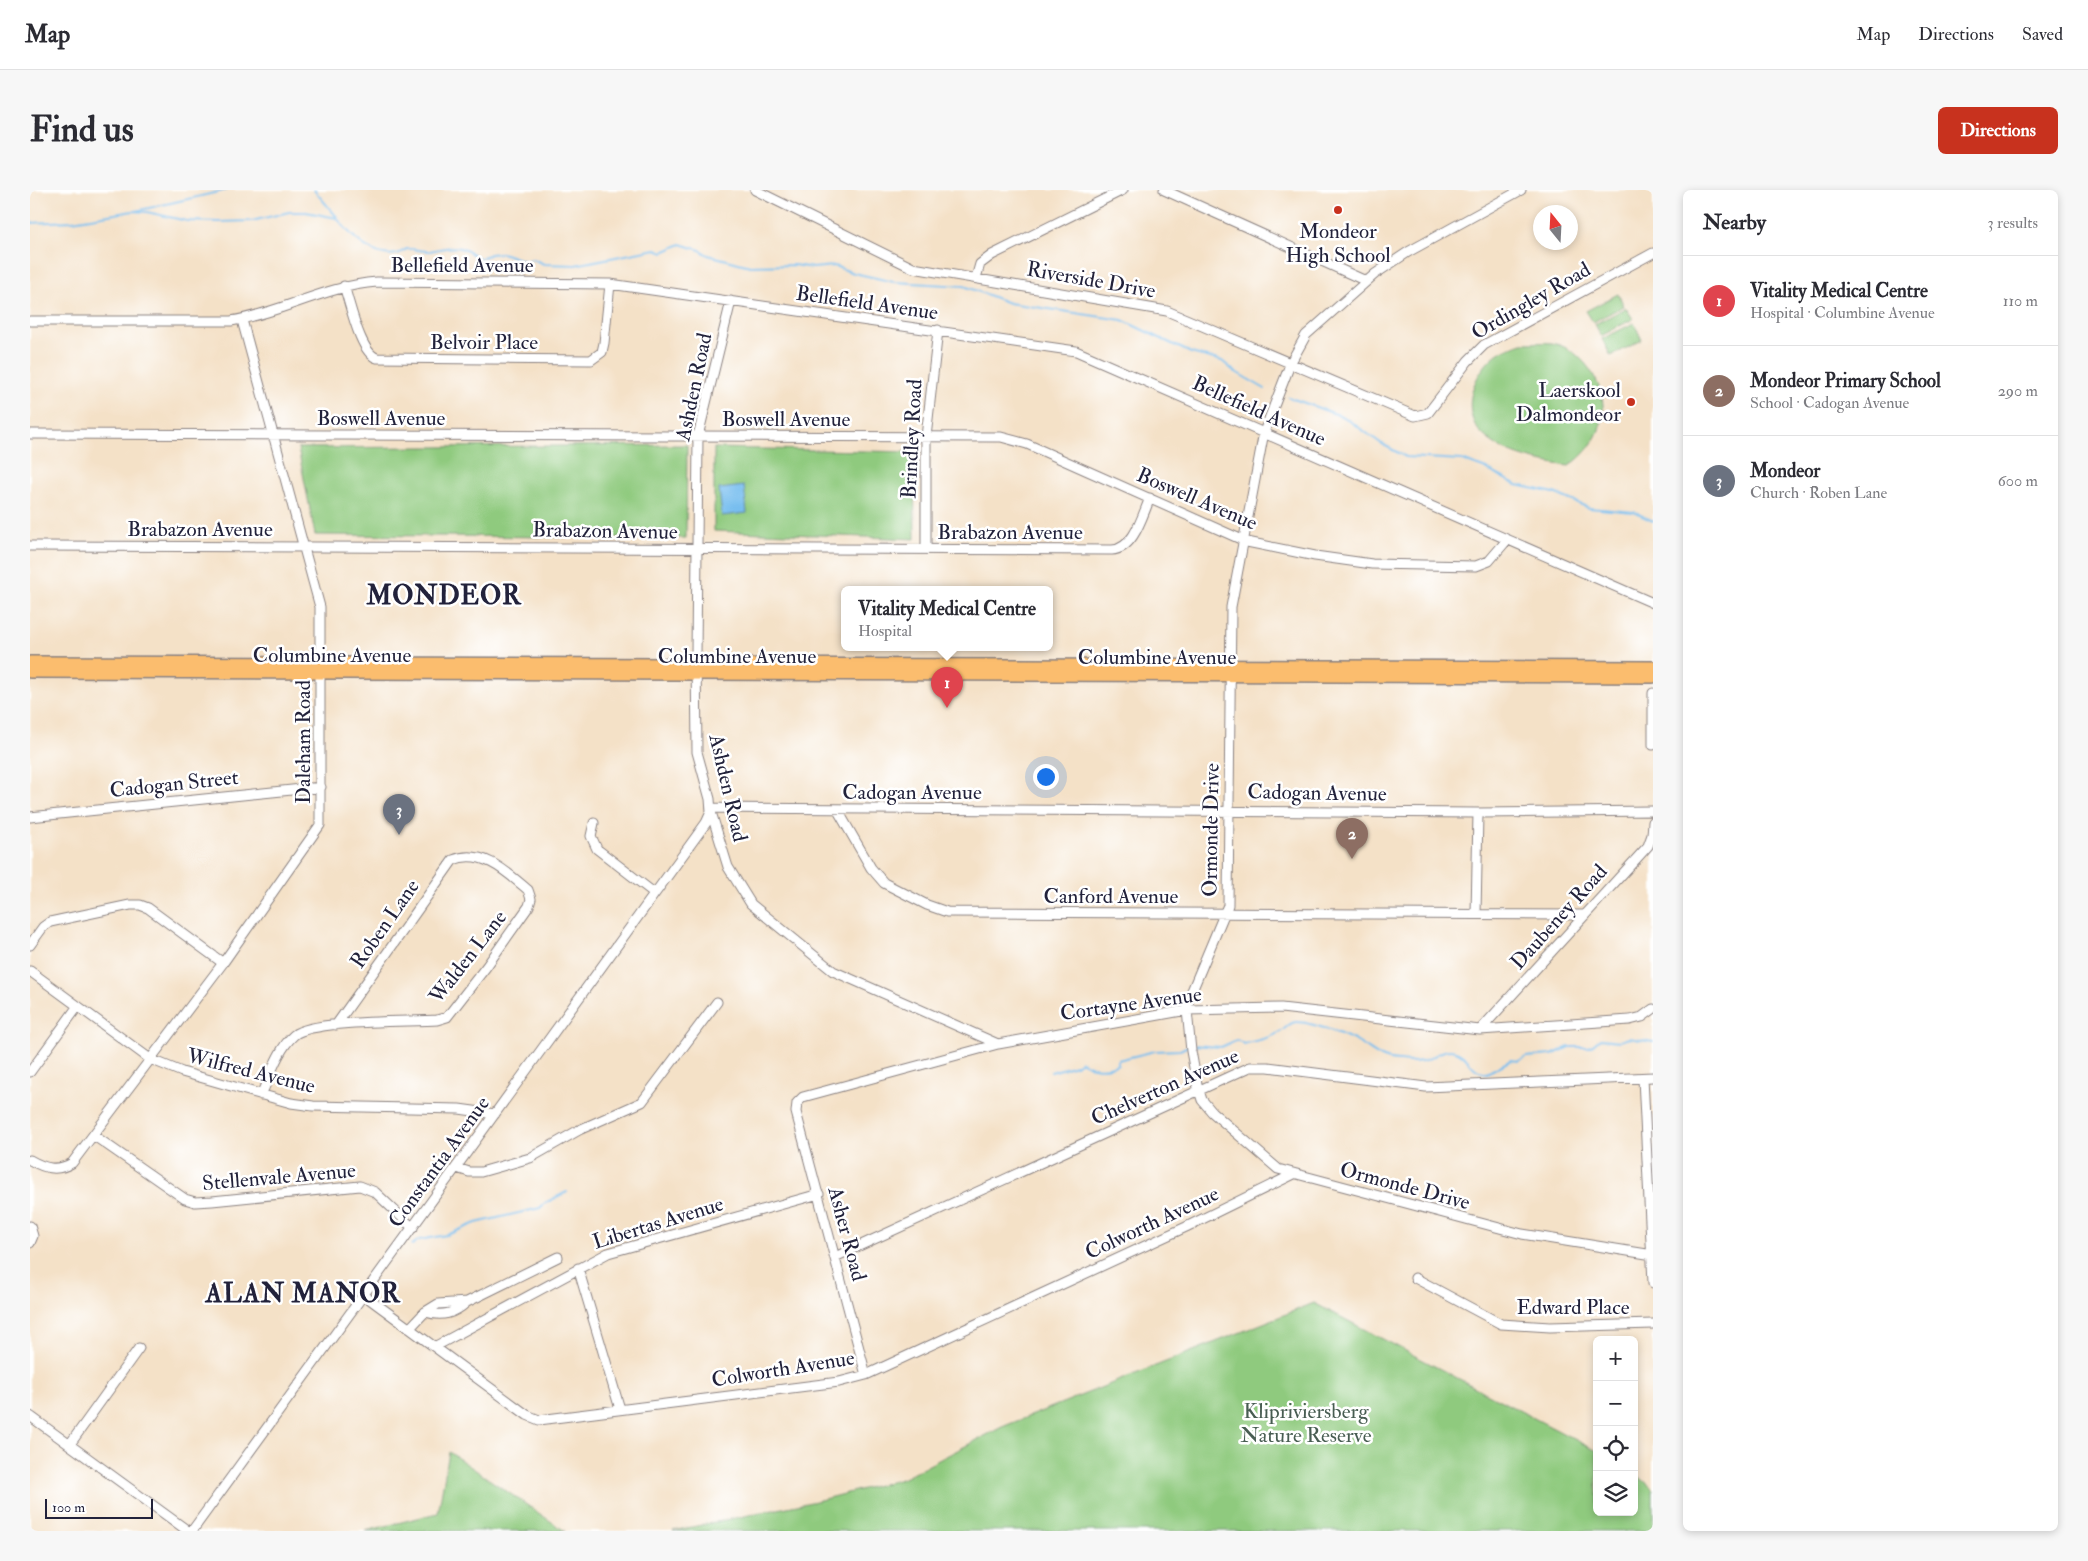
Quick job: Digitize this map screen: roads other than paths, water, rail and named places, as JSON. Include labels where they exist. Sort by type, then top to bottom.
[{"type":"main road","name":"Columbine Avenue","points":[[31,667],[1373,672],[1511,672],[1653,667]]},
{"type":"main road","name":"Columbine Avenue","points":[[1511,672],[1653,677]]},
{"type":"street","name":"Riverside Drive","points":[[755,190],[905,265],[922,270],[1155,308],[1178,315],[1410,414],[1420,416]]},
{"type":"street","points":[[976,278],[980,264],[986,258],[1123,190]]},
{"type":"street","points":[[1164,190],[1366,281]]},
{"type":"street","name":"Ormonde Drive","points":[[1520,190],[1408,252],[1366,281],[1306,335],[1291,362],[1264,432],[1230,607],[1229,888],[1226,914],[1194,983],[1187,1010],[1190,1047],[1198,1090],[1207,1107],[1264,1159],[1278,1169],[1522,1234],[1653,1255]]},
{"type":"street","name":"Ordingley Road","points":[[1420,416],[1432,409],[1468,361],[1484,345],[1653,254]]},
{"type":"street","name":"Bellefield Avenue","points":[[30,321],[167,323],[242,320],[344,286],[376,282],[610,284],[938,330],[1085,353],[1653,603]]},
{"type":"street","name":"Belvoir Place","points":[[344,286],[364,347],[371,356],[377,358],[591,360],[602,352],[604,344],[610,284]]},
{"type":"street","name":"Ashden Road","points":[[731,301],[698,436],[696,669],[696,744],[711,810],[728,866],[745,896],[760,913],[833,971],[998,1044]]},
{"type":"street","name":"Daleham Road","points":[[30,1160],[50,1168],[66,1167],[78,1157],[140,1070],[223,963],[318,829],[321,820],[320,607],[242,320]]},
{"type":"street","name":"Brindley Road","points":[[926,549],[926,437],[938,330]]},
{"type":"street","name":"Boswell Avenue","points":[[30,434],[1001,437],[1016,440],[1254,544],[1315,556],[1365,563],[1476,566],[1489,561],[1507,540]]},
{"type":"street","name":"Brabazon Avenue","points":[[30,546],[698,550],[1118,550],[1123,548],[1131,539],[1150,498]]},
{"type":"street","points":[[1653,692],[1653,745]]},
{"type":"street","name":"Cadogan Street","points":[[30,816],[321,787]]},
{"type":"street","name":"Canford Avenue","points":[[837,809],[878,878],[890,888],[941,910],[967,913],[1583,915]]},
{"type":"street","name":"Cadogan Avenue","points":[[711,810],[1229,810],[1478,813],[1653,811]]},
{"type":"street","name":"Constantia Avenue","points":[[192,1531],[706,823],[711,810]]},
{"type":"street","points":[[1476,914],[1478,813]]},
{"type":"street","name":"Daubeney Road","points":[[1480,1030],[1648,846],[1652,835],[1653,822]]},
{"type":"street","points":[[594,823],[591,836],[597,849],[654,893]]},
{"type":"street","name":"Walden Lane","points":[[261,1095],[277,1060],[293,1036],[311,1027],[437,1020],[447,1017],[453,1011],[531,901],[528,890],[512,877],[482,858],[471,855]]},
{"type":"street","name":"Roben Lane","points":[[336,1025],[449,864],[460,857],[471,855]]},
{"type":"street","points":[[30,945],[43,927],[50,922],[130,905],[140,905],[148,908],[223,963]]},
{"type":"street","name":"Wilfred Avenue","points":[[30,971],[150,1059],[171,1069],[261,1095],[312,1106],[459,1109],[495,1114]]},
{"type":"street","points":[[457,1168],[469,1172],[480,1172],[530,1158],[580,1130],[642,1102],[717,1002]]},
{"type":"street","points":[[30,1072],[78,1006]]},
{"type":"street","name":"Cortayne Avenue","points":[[796,1103],[809,1094],[998,1044],[1187,1010],[1281,1008],[1480,1030],[1623,1021],[1642,1017],[1653,1009]]},
{"type":"street","name":"Chelverton Avenue","points":[[835,1257],[1234,1073],[1256,1067],[1426,1086],[1653,1077]]},
{"type":"street","points":[[1643,1078],[1653,1283]]},
{"type":"street","name":"Asher Road","points":[[796,1103],[796,1112],[866,1375]]},
{"type":"street","name":"Stellenvale Avenue","points":[[93,1135],[190,1201],[212,1201],[355,1185],[364,1186],[374,1192],[413,1228]]},
{"type":"street","name":"Colworth Avenue","points":[[364,1295],[436,1346],[486,1386],[534,1418],[544,1420],[838,1382],[866,1375],[1195,1223],[1294,1174]]},
{"type":"street","name":"Libertas Avenue","points":[[436,1346],[578,1268],[619,1249],[819,1194]]},
{"type":"street","points":[[30,1226],[33,1236],[30,1243]]},
{"type":"street","points":[[410,1328],[425,1312],[444,1315],[459,1309],[467,1302],[558,1256]]},
{"type":"street","points":[[578,1268],[620,1409]]},
{"type":"street","name":"Edward Place","points":[[1415,1278],[1501,1324],[1550,1327],[1653,1324]]},
{"type":"street","points":[[70,1444],[139,1348]]},
{"type":"street","points":[[30,1416],[188,1531]]},
{"type":"water","points":[[744,486],[747,513],[722,516],[719,489]]},
{"type":"waterway","points":[[136,211],[227,190]]},
{"type":"waterway","points":[[314,190],[337,217]]},
{"type":"waterway","points":[[30,223],[72,221],[133,211],[147,212],[187,221],[218,222],[252,221],[289,212],[306,212],[337,218],[362,244],[379,253],[388,255],[397,254],[407,249],[427,251],[456,247],[466,250],[480,259],[490,254],[502,253],[525,261],[533,259],[544,264],[575,265],[656,249],[663,252],[681,244],[700,250],[708,255],[750,266],[794,265],[813,268],[834,266],[854,273],[894,282],[964,286],[1009,303],[1122,320],[1191,353],[1222,361],[1234,371],[1265,389]]},
{"type":"waterway","points":[[1288,397],[1344,417],[1382,444],[1406,457],[1462,460],[1486,469],[1517,485],[1554,493],[1589,508],[1634,512],[1653,521]]},
{"type":"waterway","points":[[1192,1045],[1221,1047],[1237,1040],[1244,1044],[1272,1036],[1293,1023],[1302,1022],[1319,1026],[1346,1037],[1393,1061],[1422,1061],[1443,1051],[1453,1050],[1462,1055],[1477,1070],[1487,1073],[1511,1060],[1519,1061],[1526,1057],[1552,1055],[1569,1047],[1588,1047],[1600,1039],[1620,1041],[1629,1038],[1653,1042]]},
{"type":"waterway","points":[[1051,1072],[1076,1065],[1081,1061],[1094,1067],[1109,1067],[1118,1064],[1118,1060],[1155,1051],[1180,1050],[1188,1046]]},
{"type":"waterway","points":[[412,1245],[419,1240],[447,1235],[476,1223],[540,1208],[545,1203],[567,1192]]},
{"type":"place","name":"Mondeor High School","points":[[1338,210]]},
{"type":"place","name":"Laerskool Dalmondeor","points":[[1631,402]]},
{"type":"place","name":"Vitality Medical Centre","points":[[947,708]]},
{"type":"place","name":"Mondeor","points":[[399,835]]},
{"type":"place","name":"Mondeor Primary School","points":[[1352,859]]},
{"type":"district","name":"MONDEOR","points":[[444,596]]},
{"type":"district","name":"ALAN MANOR","points":[[303,1294]]},
{"type":"park label","name":"Klipriviersberg Nature Reserve","points":[[1306,1423]]}]
